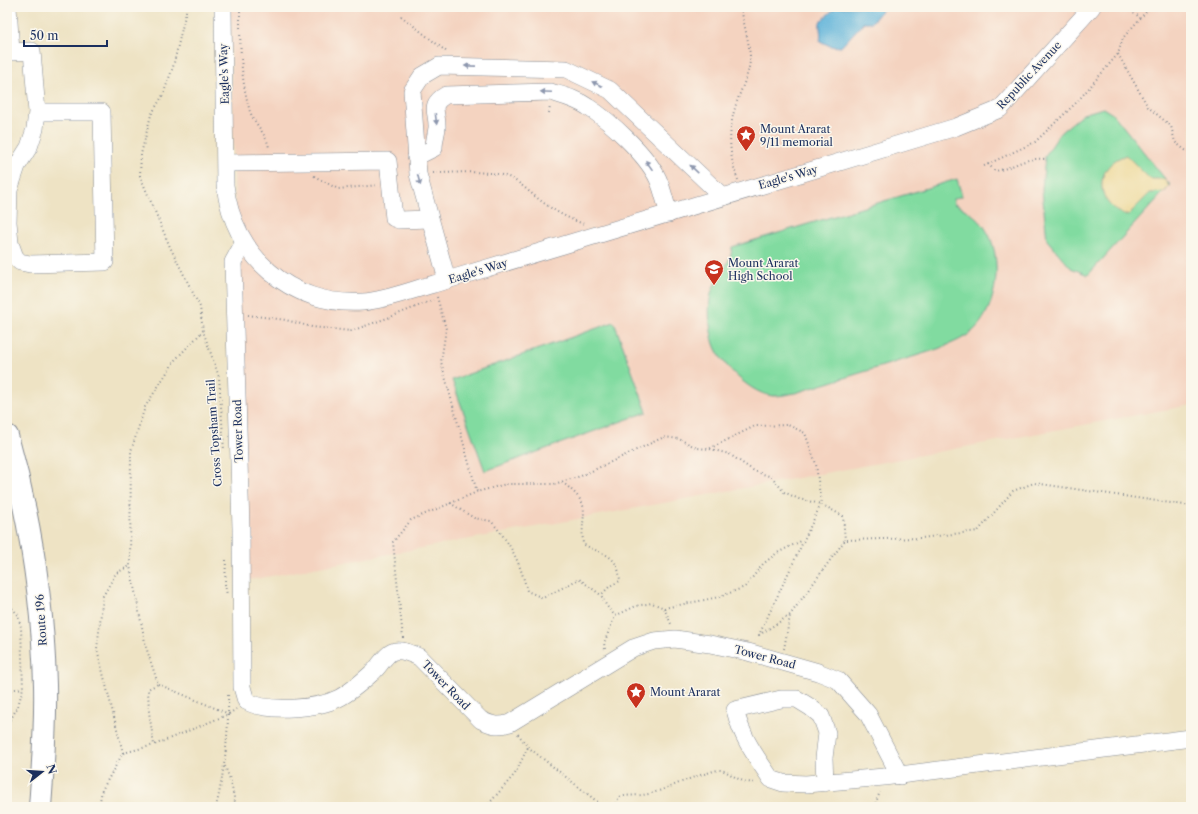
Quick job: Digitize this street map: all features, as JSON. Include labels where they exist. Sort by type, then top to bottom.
[{"type":"highway","name":"Route 196","points":[[7,436],[26,513],[40,601],[45,686],[40,807]]},
{"type":"street","points":[[8,7],[11,52],[32,51],[37,112],[35,129],[28,147],[17,166],[9,190],[10,243],[14,257],[20,262],[30,264],[105,262],[102,112],[37,112]]},
{"type":"street","name":"Eagle's Way","points":[[223,7],[227,202],[232,219],[244,242],[255,258],[275,276],[293,288],[328,300],[363,302],[440,287],[722,196],[956,127]]},
{"type":"street","name":"Republic Avenue","points":[[956,127],[1000,109],[1092,7]]},
{"type":"street","points":[[440,287],[430,219],[418,174],[412,91],[422,76],[439,66],[566,69],[610,90],[722,196]]},
{"type":"street","points":[[416,157],[434,148],[437,128],[434,107],[438,99],[446,95],[551,92],[568,96],[588,107],[622,134],[658,178],[669,214]]},
{"type":"street","points":[[226,163],[388,161],[394,218],[399,220],[430,219]]},
{"type":"street","name":"Tower Road","points":[[244,242],[233,262],[241,528],[242,687],[246,702],[254,706],[270,708],[296,708],[314,706],[339,698],[374,671],[392,652],[398,651],[419,657],[481,720],[493,726],[502,726],[510,723],[638,645],[654,641],[675,639],[748,652],[818,672],[838,680],[868,714],[900,776]]},
{"type":"street","points":[[825,783],[824,758],[827,733],[821,716],[797,699],[781,699],[735,710],[747,745],[771,779],[788,784],[825,783],[900,776],[1191,738]]},
{"type":"path","name":"Cross Topsham Trail","points":[[187,7],[173,67],[162,95],[151,115],[141,154],[140,176],[170,247],[200,307],[203,331],[219,377],[224,453]]},
{"type":"path","points":[[240,7],[240,46],[243,82],[249,110],[269,147],[269,162]]},
{"type":"path","points":[[283,7],[285,9],[347,7]]},
{"type":"path","points":[[404,7],[419,9]]},
{"type":"path","points":[[738,181],[730,148],[730,128],[733,112],[745,81],[750,58],[741,7]]},
{"type":"path","points":[[1128,7],[1140,18]]},
{"type":"path","points":[[984,166],[1035,142],[1042,137],[1077,102],[1118,54],[1123,38],[1150,7]]},
{"type":"path","points":[[401,16],[449,54]]},
{"type":"path","points":[[1118,54],[1148,107],[1171,126],[1175,142],[1191,153]]},
{"type":"path","points":[[988,164],[995,171],[1007,169],[1018,162],[1044,159]]},
{"type":"path","points":[[418,174],[475,173],[506,176],[521,185],[550,207],[568,218],[586,225]]},
{"type":"path","points":[[309,175],[321,179],[338,189],[391,184]]},
{"type":"path","points":[[234,313],[286,320],[312,327],[351,331],[393,316],[440,287],[446,329],[441,362],[477,492]]},
{"type":"path","points":[[203,331],[175,360],[145,408],[131,451],[130,566],[146,647],[158,684],[229,714]]},
{"type":"path","points":[[404,652],[393,542],[411,520],[477,492],[506,484],[554,484],[581,476],[664,436],[679,439],[697,448],[709,449],[729,454],[754,471],[772,477],[784,492],[799,499],[821,504],[843,516],[845,540],[790,615],[758,635],[821,504],[816,464],[805,433],[788,425],[755,426],[709,449]]},
{"type":"path","points":[[562,482],[579,495],[585,510],[582,528],[583,544],[614,559],[619,569],[620,581],[610,586],[602,595]]},
{"type":"path","points":[[845,540],[921,538],[978,530],[1013,491],[1034,483],[1191,506]]},
{"type":"path","points":[[450,503],[474,518],[491,521],[506,538],[515,555],[527,591],[543,598],[579,579],[602,595],[606,605],[614,616]]},
{"type":"path","points":[[606,664],[604,643],[614,616],[636,606],[652,603],[664,608],[718,597],[746,587],[763,564],[777,553],[804,540]]},
{"type":"path","points":[[227,552],[225,584],[227,597]]},
{"type":"path","points":[[124,754],[97,649],[103,596],[116,573],[130,566]]},
{"type":"path","points":[[7,602],[18,615],[21,627],[23,688],[18,706],[7,726]]},
{"type":"path","points":[[664,608],[671,622],[675,639]]},
{"type":"path","points":[[782,661],[790,615]]},
{"type":"path","points":[[154,745],[149,712],[148,689],[158,684]]},
{"type":"path","points":[[7,690],[23,688]]},
{"type":"path","points":[[216,807],[223,780],[229,714],[228,692]]},
{"type":"path","points":[[99,807],[102,790],[124,754],[154,745],[229,714]]},
{"type":"path","points":[[510,723],[528,747],[604,807]]},
{"type":"path","points":[[486,807],[515,774],[528,747]]},
{"type":"path","points":[[224,764],[231,782],[236,807]]},
{"type":"path","points":[[614,807],[619,797],[628,795],[637,797],[652,793],[680,781],[719,770],[726,771],[738,780],[754,783],[771,779]]},
{"type":"shaded area","name":"Mount Ararat High School","points":[[230,7],[1191,7],[1191,405],[244,581]]},
{"type":"green space","points":[[1103,108],[1114,115],[1170,185],[1088,275],[1071,268],[1047,240],[1042,190],[1045,156],[1061,132],[1083,114]]},
{"type":"green space","points":[[957,179],[962,196],[953,199],[954,204],[963,208],[979,220],[991,240],[995,253],[996,281],[993,296],[988,309],[973,331],[960,340],[935,350],[795,393],[779,396],[765,394],[747,385],[738,378],[723,361],[714,344],[710,322],[709,304],[714,285],[729,260],[732,247]]},
{"type":"green space","points":[[614,322],[647,412],[485,471],[452,380]]},
{"type":"sand","points":[[1126,155],[1150,179],[1165,179],[1169,186],[1165,192],[1150,193],[1128,215],[1114,209],[1109,204],[1105,198],[1102,184],[1103,177],[1108,167],[1120,157]]},
{"type":"water","points":[[836,7],[885,7],[872,22],[864,22],[841,47],[830,46],[820,41],[820,22]]},
{"type":"place","name":"Mount Ararat 9/11 memorial","points":[[746,152]]},
{"type":"place","name":"Mount Ararat High School","points":[[714,286]]},
{"type":"place","name":"Mount Ararat","points":[[636,709]]}]
